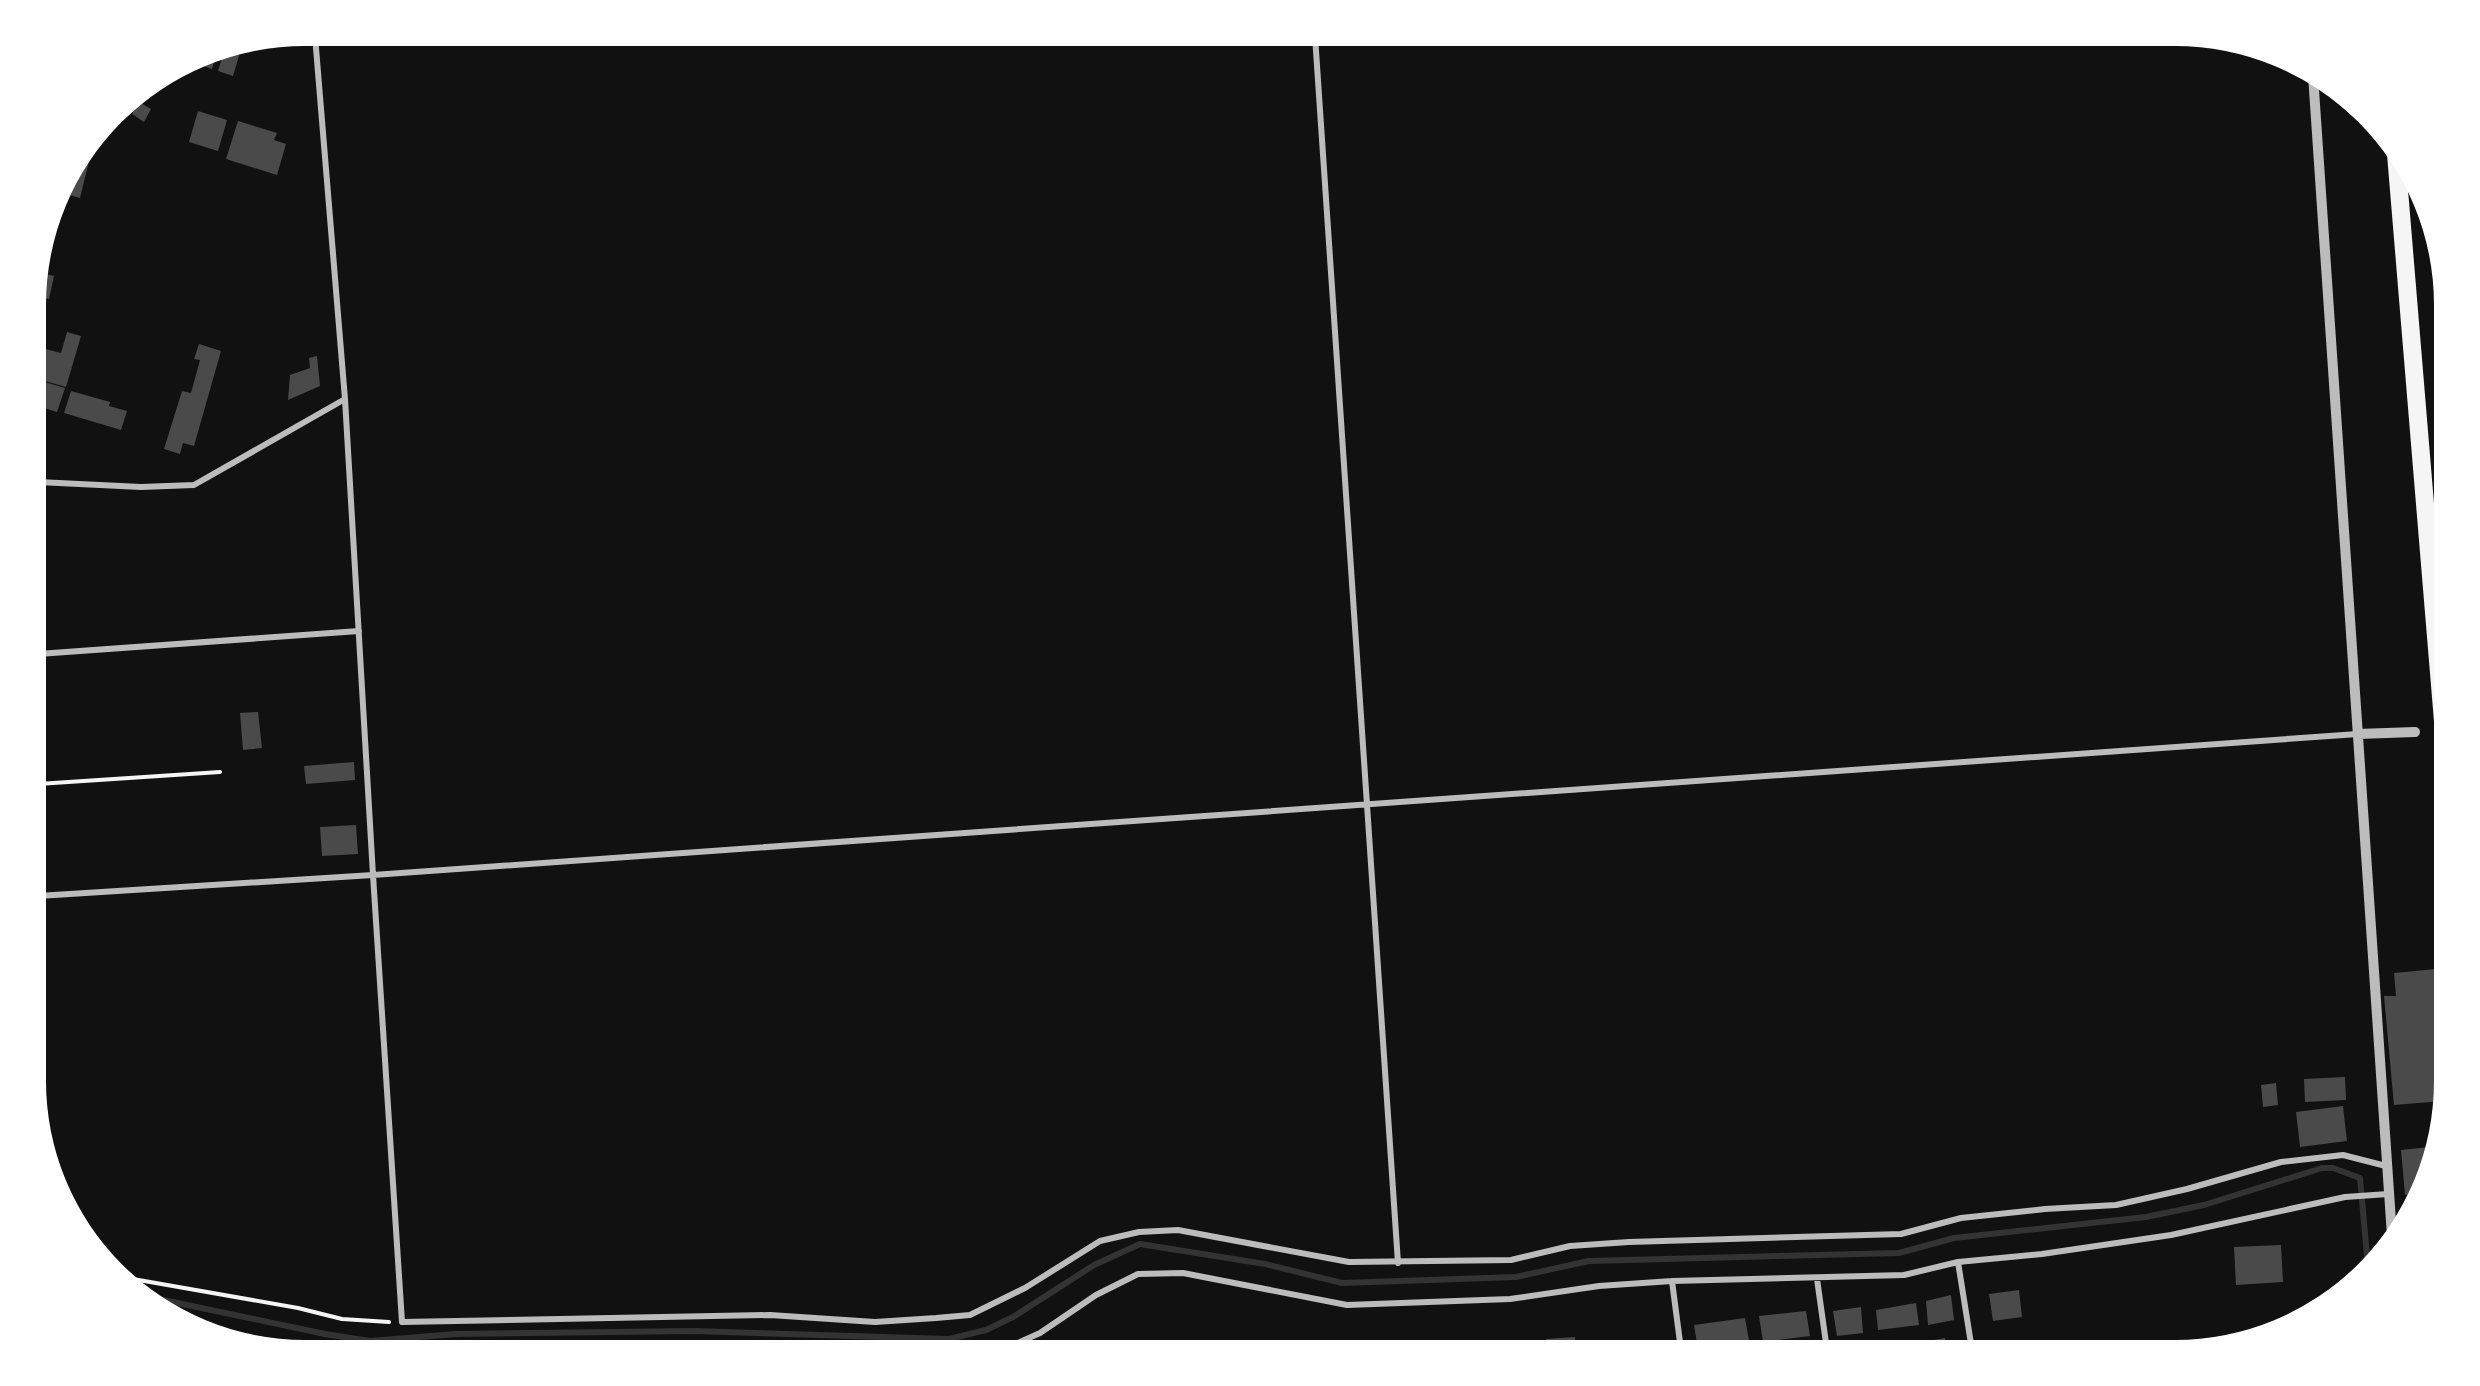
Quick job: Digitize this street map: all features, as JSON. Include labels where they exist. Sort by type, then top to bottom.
[{"type":"highway","points":[[2398,174],[2434,612]]},
{"type":"street","points":[[316,46],[345,399],[402,1322],[770,1315],[875,1322],[970,1315],[1025,1288],[1100,1241],[1139,1232],[1179,1230],[1350,1262],[1511,1260],[1570,1246],[1629,1242],[1901,1234],[1961,1218],[2045,1209],[2116,1205],[2187,1189],[2281,1162],[2343,1155],[2386,1166]]},
{"type":"street","points":[[1316,46],[1398,1263]]},
{"type":"street","points":[[2314,87],[2386,1166],[2384,1194],[2390,1225]]},
{"type":"street","points":[[46,482],[141,487],[194,485],[345,399]]},
{"type":"street","points":[[46,653],[359,632]]},
{"type":"street","points":[[46,895],[373,875],[2358,734],[2415,732]]},
{"type":"street","points":[[1024,1340],[1040,1333],[1096,1295],[1138,1274],[1183,1273],[1347,1305],[1510,1299],[1599,1286],[1672,1281],[1904,1275],[1958,1262],[2042,1254],[2171,1235],[2344,1197],[2384,1194]]},
{"type":"street","points":[[1958,1262],[1970,1340]]},
{"type":"street","points":[[1817,1279],[1826,1340]]},
{"type":"street","points":[[1672,1281],[1681,1340]]},
{"type":"path","points":[[46,783],[220,772]]},
{"type":"path","points":[[141,1280],[298,1308],[342,1319],[402,1322]]},
{"type":"building","points":[[239,55],[233,76],[218,71],[221,60]]},
{"type":"building","points":[[214,63],[212,69],[205,67]]},
{"type":"building","points":[[143,104],[151,109],[144,122],[132,114]]},
{"type":"building","points":[[198,111],[227,120],[218,151],[189,142]]},
{"type":"building","points":[[238,121],[277,133],[274,140],[286,144],[277,175],[226,159]]},
{"type":"building","points":[[88,164],[80,198],[71,195]]},
{"type":"building","points":[[49,275],[54,276],[49,299],[46,298]]},
{"type":"building","points":[[67,332],[81,336],[66,387],[46,381],[46,349],[61,353]]},
{"type":"building","points":[[199,344],[221,351],[194,446],[183,443],[180,454],[164,449],[182,391],[191,393],[200,360],[194,359]]},
{"type":"building","points":[[317,356],[320,386],[288,400],[290,375],[310,368],[309,358]]},
{"type":"building","points":[[46,382],[65,388],[57,412],[46,409]]},
{"type":"building","points":[[71,391],[110,402],[109,406],[127,411],[121,430],[64,413]]},
{"type":"building","points":[[258,712],[262,748],[243,750],[240,713]]},
{"type":"building","points":[[354,762],[355,780],[306,784],[304,766]]},
{"type":"building","points":[[356,825],[358,854],[322,856],[320,827]]},
{"type":"building","points":[[2434,969],[2433,1102],[2394,1105],[2384,996],[2396,996],[2394,973]]},
{"type":"building","points":[[2345,1077],[2346,1100],[2305,1102],[2304,1079]]},
{"type":"building","points":[[2276,1083],[2278,1105],[2263,1107],[2261,1085]]},
{"type":"building","points":[[2343,1106],[2347,1141],[2300,1147],[2296,1112]]},
{"type":"building","points":[[2425,1147],[2407,1195],[2405,1195],[2401,1150]]},
{"type":"building","points":[[2281,1245],[2283,1282],[2236,1285],[2234,1247]]},
{"type":"building","points":[[2019,1290],[2022,1317],[1993,1321],[1989,1294]]},
{"type":"building","points":[[1951,1295],[1954,1320],[1928,1325],[1926,1301]]},
{"type":"building","points":[[1916,1303],[1919,1325],[1878,1330],[1876,1310]]},
{"type":"building","points":[[1861,1307],[1863,1333],[1837,1336],[1833,1311]]},
{"type":"building","points":[[1806,1311],[1810,1336],[1763,1340],[1759,1316]]},
{"type":"building","points":[[1745,1318],[1749,1340],[1696,1340],[1694,1325]]},
{"type":"building","points":[[1575,1337],[1575,1340],[1546,1340]]},
{"type":"waterway","points":[[382,1340],[456,1334],[694,1331],[949,1339],[986,1330],[1013,1317],[1094,1265],[1140,1244],[1265,1264],[1342,1283],[1516,1277],[1589,1261],[1899,1253],[1954,1238],[2146,1217],[2204,1205],[2322,1168],[2333,1168],[2360,1178],[2367,1254]]},
{"type":"waterway","points":[[170,1301],[364,1340]]}]
